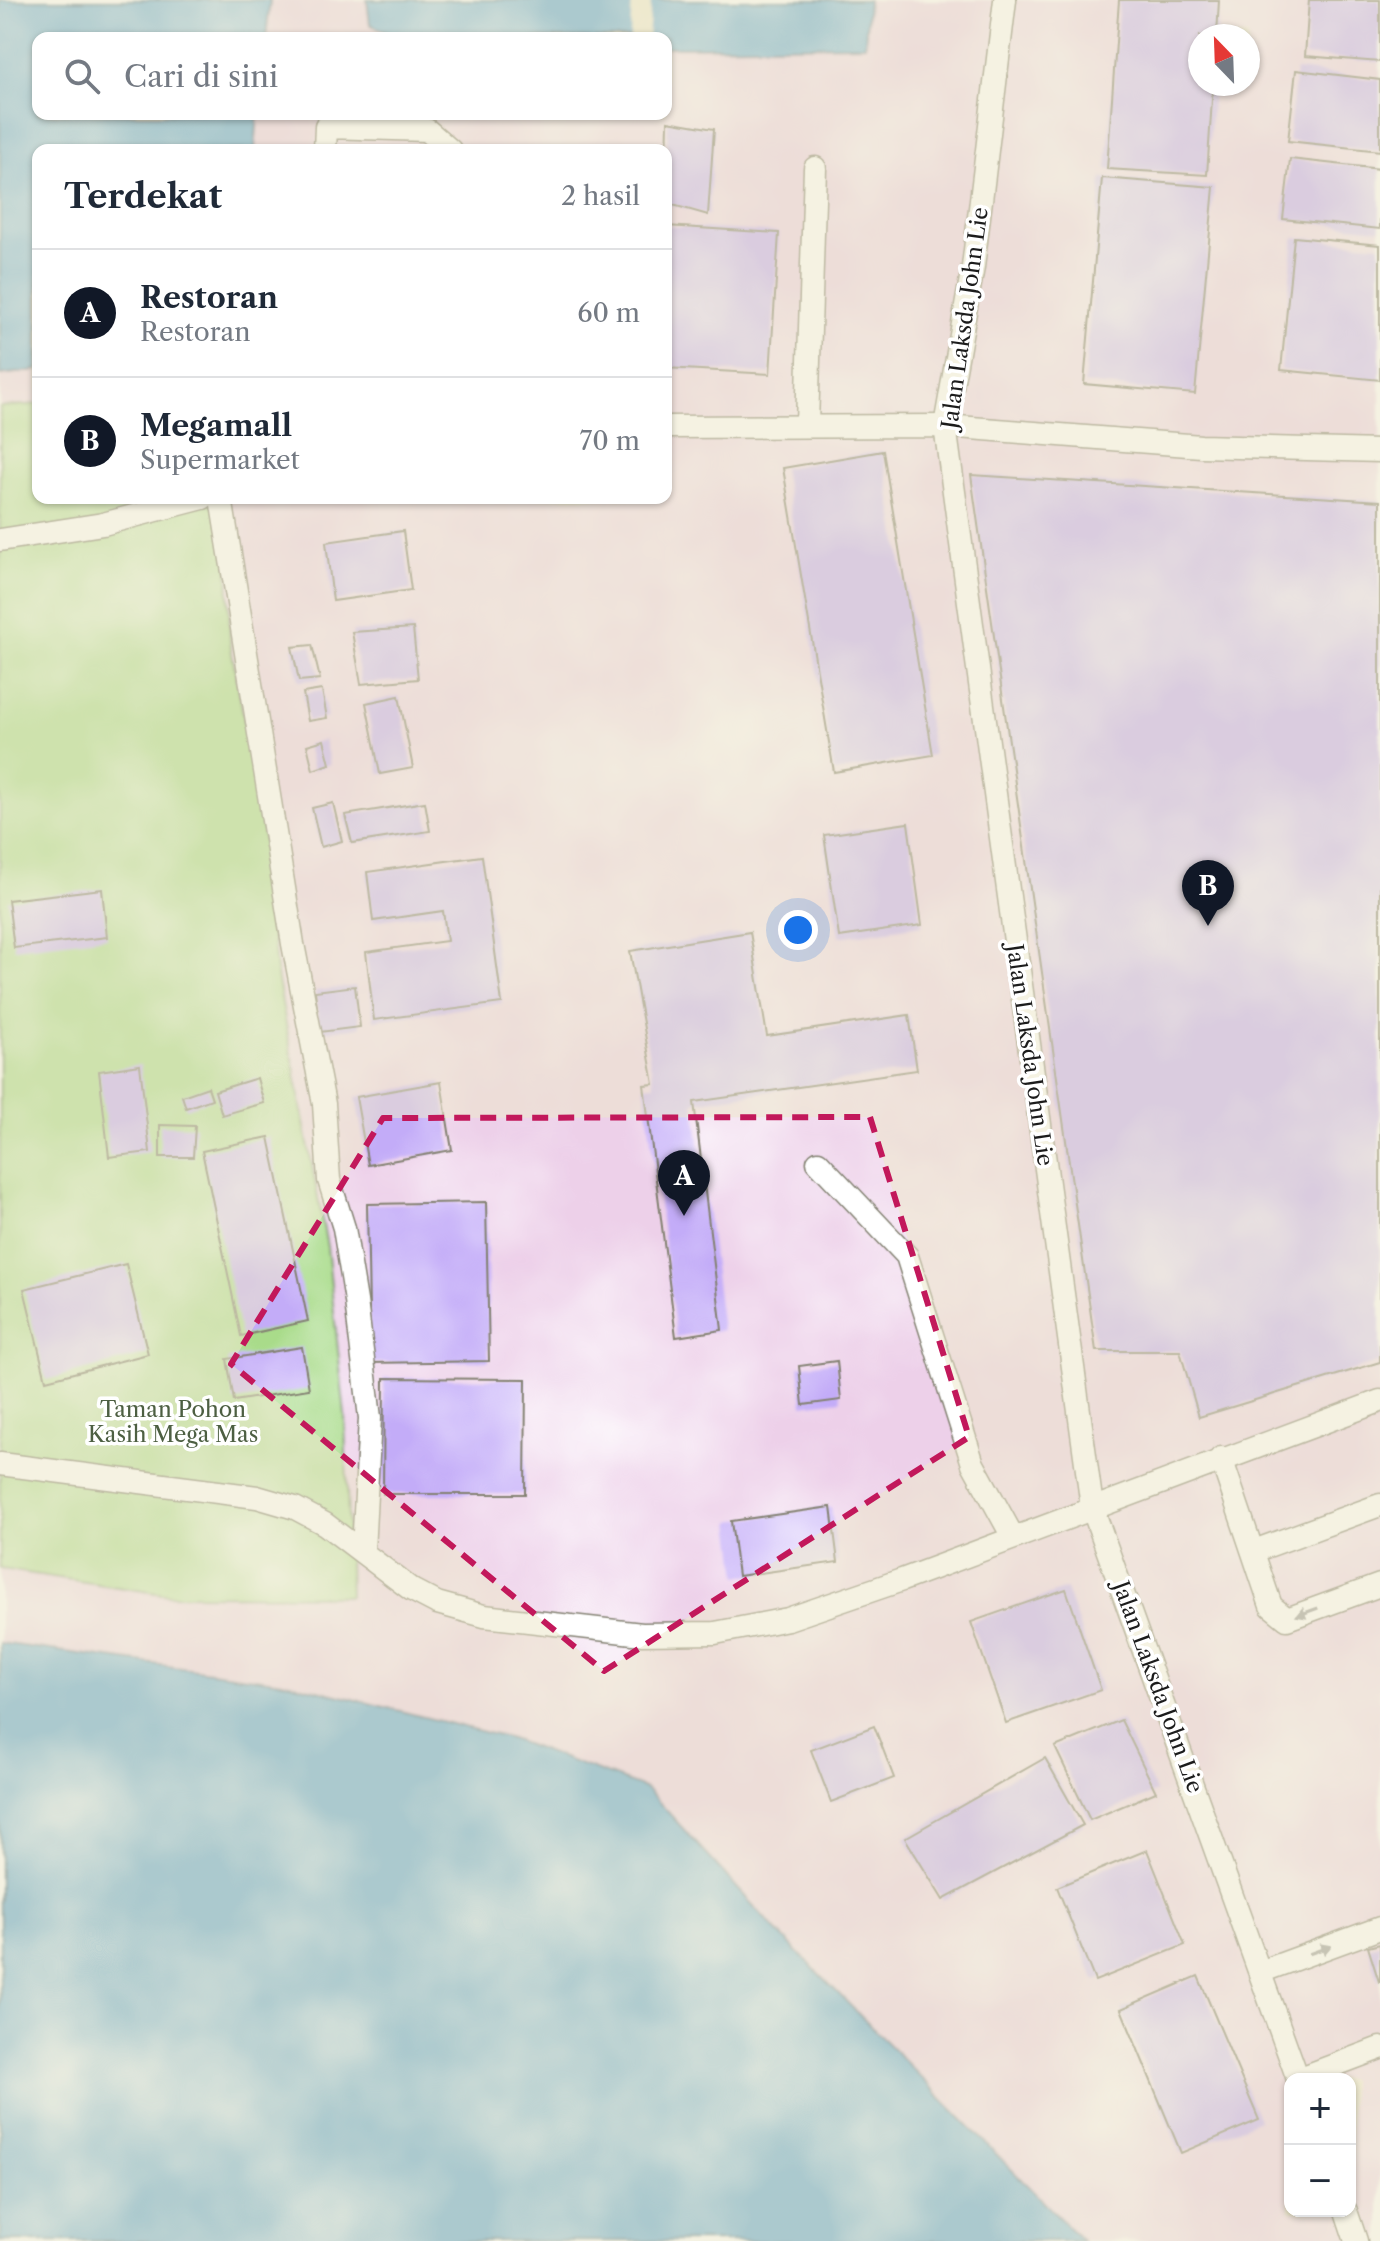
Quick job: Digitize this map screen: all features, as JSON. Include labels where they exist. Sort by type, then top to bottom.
[{"type":"lane","name":"Jalan Laksda John Lie","points":[[1005,0],[973,267],[945,426],[1092,1507],[1296,2073]]},
{"type":"lane","points":[[325,144],[326,127],[427,130],[443,144]]},
{"type":"lane","points":[[807,425],[815,168]]},
{"type":"lane","points":[[672,427],[945,426],[1201,446],[1380,451]]},
{"type":"lane","points":[[0,540],[103,524],[180,504]]},
{"type":"lane","points":[[222,504],[293,944],[324,1104],[329,1180],[344,1228],[356,1301],[370,1418],[363,1551]]},
{"type":"lane","points":[[818,1162],[907,1256],[973,1464],[1013,1537]]},
{"type":"lane","points":[[0,1464],[257,1497],[295,1508],[363,1551],[424,1597],[484,1616],[642,1634],[715,1633],[788,1619],[1380,1401]]},
{"type":"lane","points":[[1221,1458],[1271,1606],[1287,1619],[1380,1585]]},
{"type":"lane","points":[[1254,1551],[1380,1505]]},
{"type":"lane","points":[[1260,1972],[1380,1928]]},
{"type":"lane","points":[[1314,2073],[1380,2048]]},
{"type":"lane","points":[[1348,2217],[1356,2241]]},
{"type":"highlighted area","points":[[870,1117],[969,1437],[604,1671],[231,1364],[383,1118]]},
{"type":"shaded area","points":[[270,0],[367,0],[370,24],[386,32],[267,32]]},
{"type":"shaded area","points":[[868,0],[1380,0],[1380,2241],[1082,2241],[771,1925],[647,1789],[511,1739],[290,1683],[0,1643],[0,375],[32,371],[32,504],[672,504],[672,144],[256,144],[258,120],[672,120],[672,47],[864,45]]},
{"type":"green space","name":"Taman Pohon Kasih Mega Mas","points":[[32,404],[32,504],[226,504],[230,642],[261,813],[276,970],[327,1247],[345,1415],[350,1596],[169,1595],[0,1569],[0,407]]},
{"type":"water","points":[[0,0],[270,0],[267,32],[32,32],[32,120],[258,120],[256,144],[32,144],[32,371],[0,375]]},
{"type":"water","points":[[367,0],[868,0],[865,45],[672,47],[672,32],[386,32],[370,24]]},
{"type":"water","points":[[0,1643],[290,1683],[511,1739],[647,1789],[771,1925],[1082,2241],[0,2241]]},
{"type":"pier","points":[[632,0],[651,0],[648,32],[630,32]]},
{"type":"building","points":[[1119,0],[1219,0],[1218,24],[1188,24],[1188,96],[1212,96],[1207,175],[1107,169]]},
{"type":"building","points":[[1309,0],[1380,0],[1380,62],[1305,56]]},
{"type":"building","points":[[1296,70],[1380,80],[1380,151],[1288,141]]},
{"type":"building","points":[[668,121],[714,129],[708,215],[672,205],[672,144],[667,144]]},
{"type":"building","points":[[1290,159],[1380,169],[1380,229],[1283,219]]},
{"type":"building","points":[[1102,178],[1214,187],[1195,394],[1084,384]]},
{"type":"building","points":[[672,226],[779,233],[770,374],[672,368]]},
{"type":"building","points":[[1294,237],[1380,245],[1380,380],[1281,370]]},
{"type":"building","points":[[883,451],[933,755],[834,772],[783,468]]},
{"type":"building","points":[[971,475],[1380,501],[1380,1362],[1199,1417],[1180,1351],[1096,1351]]},
{"type":"building","points":[[403,531],[411,590],[333,601],[326,542]]},
{"type":"building","points":[[413,628],[418,679],[361,684],[352,632]]},
{"type":"building","points":[[312,645],[320,679],[299,681],[292,647]]},
{"type":"building","points":[[322,690],[327,718],[308,721],[303,693]]},
{"type":"building","points":[[399,696],[413,768],[380,774],[366,703]]},
{"type":"building","points":[[324,740],[330,764],[313,770],[307,745]]},
{"type":"building","points":[[425,802],[430,831],[352,843],[345,815]]},
{"type":"building","points":[[333,803],[342,841],[321,847],[312,808]]},
{"type":"building","points":[[908,823],[922,925],[839,937],[824,835]]},
{"type":"building","points":[[482,856],[502,1003],[374,1020],[366,952],[447,941],[443,911],[373,921],[367,872]]},
{"type":"building","points":[[102,889],[107,937],[14,948],[8,900]]},
{"type":"building","points":[[750,932],[767,1036],[909,1015],[917,1070],[694,1102],[722,1330],[676,1337],[644,1085],[654,1084],[630,951]]},
{"type":"building","points":[[355,986],[360,1027],[320,1032],[315,991]]},
{"type":"building","points":[[140,1065],[150,1152],[109,1157],[99,1071]]},
{"type":"building","points":[[257,1078],[264,1103],[222,1115],[215,1091]]},
{"type":"building","points":[[441,1082],[452,1150],[368,1165],[356,1097]]},
{"type":"building","points":[[208,1087],[212,1099],[186,1108],[182,1096]]},
{"type":"building","points":[[160,1125],[195,1126],[193,1157],[160,1157]]},
{"type":"building","points":[[269,1137],[308,1321],[241,1336],[202,1151]]},
{"type":"building","points":[[486,1202],[489,1361],[370,1363],[367,1204]]},
{"type":"building","points":[[126,1264],[148,1354],[46,1380],[24,1289]]},
{"type":"building","points":[[302,1347],[309,1389],[234,1401],[227,1359]]},
{"type":"building","points":[[837,1361],[841,1400],[803,1405],[799,1366]]},
{"type":"building","points":[[384,1378],[526,1379],[525,1494],[383,1494]]},
{"type":"building","points":[[831,1507],[838,1562],[738,1576],[731,1521]]},
{"type":"building","points":[[1066,1589],[1101,1690],[1006,1723],[971,1622]]},
{"type":"building","points":[[1121,1720],[1156,1792],[1090,1820],[1055,1747]]},
{"type":"building","points":[[874,1726],[894,1778],[831,1802],[811,1750]]},
{"type":"building","points":[[1045,1758],[1083,1825],[943,1900],[905,1838]]},
{"type":"building","points":[[1147,1850],[1185,1945],[1095,1981],[1057,1887]]},
{"type":"building","points":[[1380,1944],[1380,1982],[1379,1982],[1368,1947]]},
{"type":"building","points":[[1198,1976],[1259,2120],[1181,2153],[1121,2009]]},
{"type":"place","name":"Megamall","points":[[1208,926]]},
{"type":"place","name":"Restoran","points":[[684,1216]]}]
